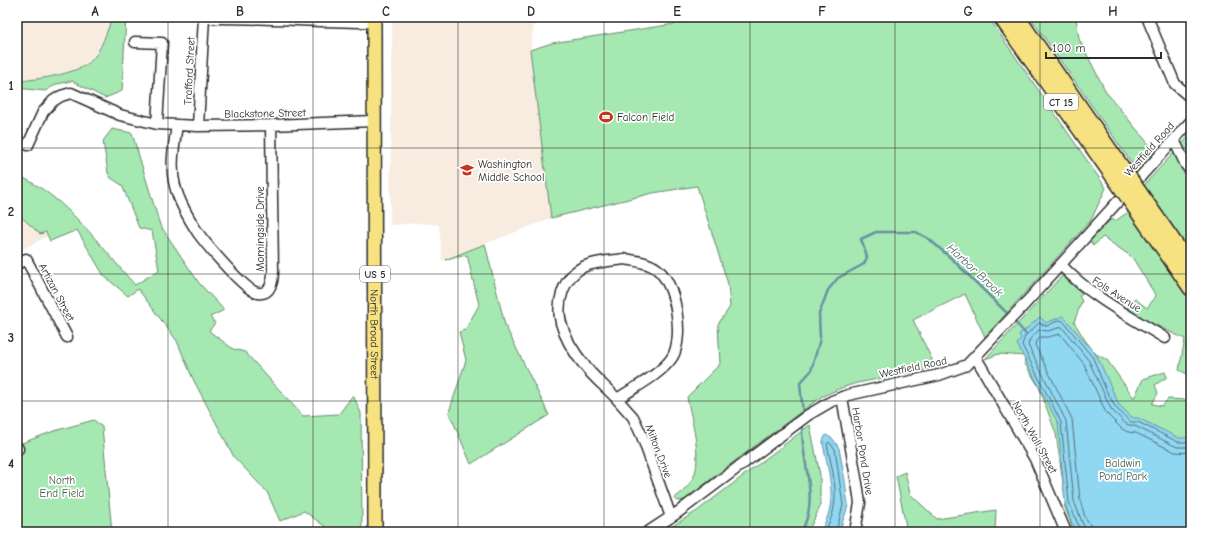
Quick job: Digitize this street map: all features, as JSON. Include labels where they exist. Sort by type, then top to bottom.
[{"type":"highway","name":"CT 15","points":[[1001,17],[1134,195],[1191,267]]},
{"type":"highway","name":"CT 15","points":[[1017,17],[1125,183]]},
{"type":"highway","name":"CT 15","points":[[1134,195],[1191,288]]},
{"type":"main road","name":"North Broad Street","points":[[374,20],[375,532]]},
{"type":"street","points":[[1147,17],[1175,84],[1191,98]]},
{"type":"street","points":[[204,18],[374,20]]},
{"type":"street","name":"Trafford Street","points":[[198,126],[204,18]]},
{"type":"street","points":[[135,42],[162,43],[157,124]]},
{"type":"street","name":"Blackstone Street","points":[[28,145],[43,112],[53,101],[61,96],[71,93],[120,115],[157,124],[198,126],[374,122]]},
{"type":"street","name":"Westfield Road","points":[[648,532],[671,517],[811,412],[842,397],[865,390],[949,372],[967,365],[1061,265],[1191,121]]},
{"type":"street","name":"Morningside Drive","points":[[177,125],[173,171],[175,187],[180,200],[199,234],[210,248],[252,291],[258,293],[269,289],[272,284],[271,125]]},
{"type":"street","points":[[1174,140],[1186,165],[1191,171]]},
{"type":"street","name":"Milton Drive","points":[[617,399],[663,368],[673,355],[677,338],[678,320],[668,284],[657,269],[643,262],[625,259],[600,262],[582,268],[568,280],[560,297],[561,322],[572,346],[586,367],[633,418],[642,436],[671,517]]},
{"type":"street","name":"Artizan Street","points":[[22,261],[67,337]]},
{"type":"street","name":"Fols Avenue","points":[[1061,265],[1092,293],[1165,338]]},
{"type":"street","name":"North Wall Street","points":[[975,356],[1035,459],[1066,532]]},
{"type":"street","name":"Harbor Pond Drive","points":[[842,397],[860,503],[855,532]]},
{"type":"shaded area","points":[[17,17],[112,17],[106,34],[91,61],[77,70],[26,81],[17,81]]},
{"type":"shaded area","name":"Washington Middle School","points":[[392,17],[535,17],[530,50],[551,218],[442,261],[439,225],[418,223],[390,225]]},
{"type":"shaded area","points":[[17,213],[40,234],[46,232],[47,236],[17,253]]},
{"type":"green space","points":[[112,17],[126,17],[122,91],[105,98],[72,81],[57,84],[45,91],[17,88],[17,81],[56,76],[85,66],[91,61],[101,47]]},
{"type":"green space","name":"Falcon Field","points":[[719,17],[988,17],[1106,188],[1091,220],[985,337],[965,294],[913,320],[936,368],[857,383],[821,397],[716,475],[686,500],[676,501],[674,498],[685,490],[693,478],[697,461],[697,450],[687,397],[720,364],[718,324],[730,307],[728,284],[697,186],[653,193],[551,218],[530,50],[552,43]]},
{"type":"green space","points":[[1030,17],[1076,17],[1079,39],[1106,92],[1156,153],[1138,172]]},
{"type":"green space","points":[[112,129],[132,133],[160,225],[199,283],[224,310],[210,317],[215,323],[209,331],[233,349],[245,352],[303,416],[339,414],[353,395],[361,413],[362,532],[324,532],[327,528],[304,511],[280,521],[267,492],[234,457],[193,379],[177,341],[138,289],[128,296],[104,276],[77,230],[50,241],[46,232],[40,234],[17,213],[17,175],[35,184],[67,209],[135,285],[159,270],[152,231],[139,228],[122,185],[111,178],[108,173],[103,141]]},
{"type":"green space","points":[[1191,134],[1191,252],[1144,185]]},
{"type":"green space","points":[[1130,211],[1191,301],[1191,376],[1179,370],[1185,339],[1145,320],[1127,308],[1134,298],[1147,308],[1156,296],[1132,257],[1103,237],[1093,246],[1089,238],[1112,219],[1115,221]]},
{"type":"green space","points":[[485,244],[505,325],[549,415],[471,464],[449,412],[466,360],[459,332],[465,330],[479,305],[467,255],[445,260]]},
{"type":"green space","name":"Baldwin Pond Park","points":[[1062,276],[1083,294],[1079,296],[1082,301],[1074,322],[1096,354],[1107,360],[1134,398],[1143,379],[1165,372],[1167,377],[1155,385],[1158,393],[1152,404],[1162,406],[1168,399],[1188,400],[1191,395],[1191,532],[1074,532],[1064,505],[1066,504],[1056,434],[1039,387],[1025,364],[1024,356],[999,354],[985,359]]},
{"type":"green space","name":"North End Field","points":[[94,420],[102,427],[112,532],[17,532],[17,445],[54,431]]},
{"type":"green space","points":[[810,425],[820,475],[820,507],[808,532],[663,532],[697,511]]},
{"type":"green space","points":[[905,472],[910,494],[937,519],[996,510],[995,532],[907,532],[896,476]]},
{"type":"water","name":"Baldwin Pond Park","points":[[1063,316],[1097,356],[1119,405],[1133,418],[1138,418],[1179,438],[1191,438],[1191,532],[1079,532],[1072,524],[1065,503],[1058,423],[1017,344],[1021,339],[1019,334],[1040,317],[1046,323]]},
{"type":"water","points":[[826,435],[833,439],[839,448],[845,481],[848,506],[839,532],[820,532],[826,521],[831,499],[830,478],[823,444],[823,440]]},
{"type":"waterway","name":"Harbor Brook","points":[[803,414],[800,383],[811,371],[820,339],[819,314],[828,290],[838,278],[864,264],[867,257],[861,239],[876,232],[916,232],[929,239],[953,260],[1010,316]]},
{"type":"waterway","name":"Harbor Brook","points":[[1013,320],[1026,334]]},
{"type":"waterway","name":"Harbor Brook","points":[[801,532],[807,519],[810,492],[802,437],[802,423]]},
{"type":"place","name":"Falcon Field","points":[[606,117]]},
{"type":"place","name":"Washington Middle School","points":[[467,170]]}]
